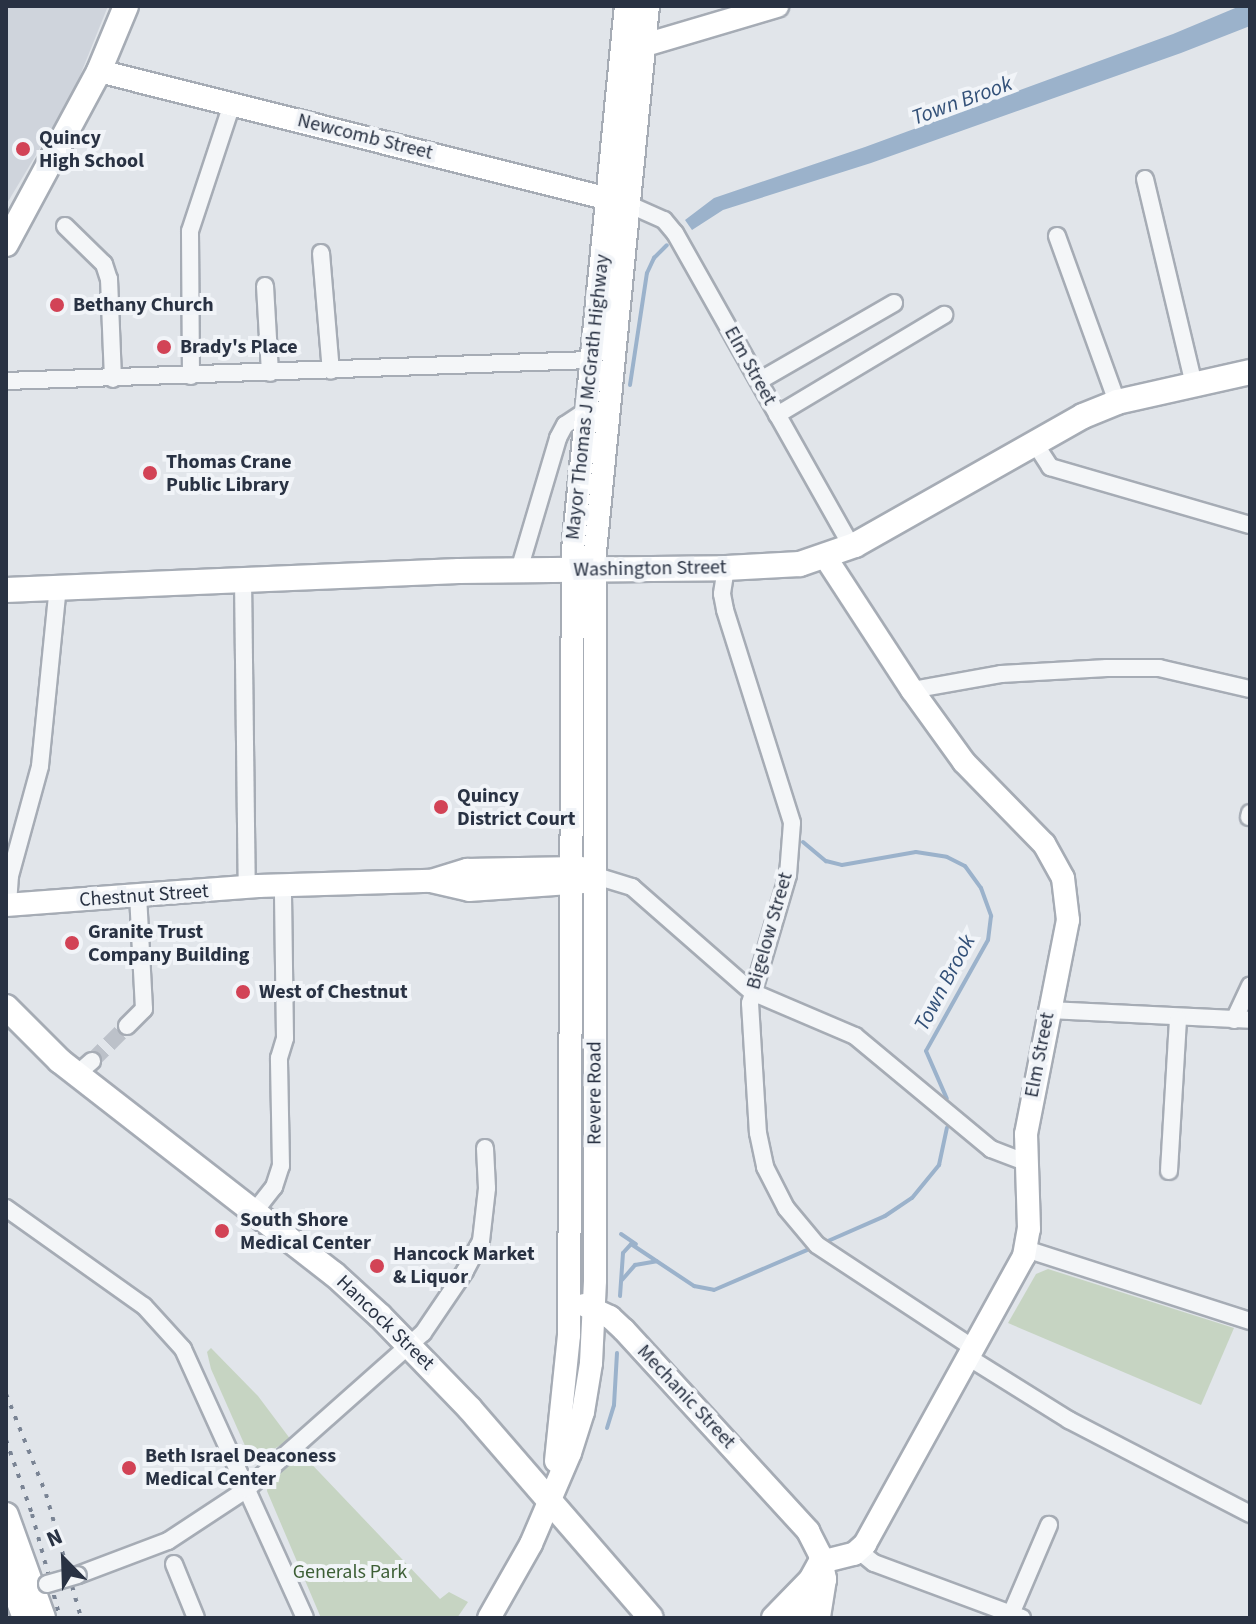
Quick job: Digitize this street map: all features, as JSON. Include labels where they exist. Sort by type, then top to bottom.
[{"type":"main road","points":[[6,244],[99,71],[126,6]]},
{"type":"main road","name":"Washington Street","points":[[6,590],[243,579],[800,564],[852,547],[1034,442],[1117,402],[1250,372]]},
{"type":"main road","name":"Hancock Street","points":[[6,1007],[85,1068],[341,1280],[410,1346],[550,1500],[651,1618]]},
{"type":"main road","points":[[6,1515],[40,1586],[43,1618]]},
{"type":"main road","points":[[774,1618],[804,1589],[821,1562]]},
{"type":"main road","points":[[6,1567],[25,1618]]},
{"type":"street","name":"Mayor Thomas J McGrath Highway","points":[[626,6],[634,46]]},
{"type":"street","name":"Mayor Thomas J McGrath Highway","points":[[596,876],[584,570],[634,46],[648,6]]},
{"type":"street","points":[[634,46],[777,6]]},
{"type":"street","name":"Newcomb Street","points":[[99,71],[620,202]]},
{"type":"street","points":[[191,376],[190,231],[232,104]]},
{"type":"street","points":[[1145,179],[1194,384]]},
{"type":"street","name":"Mayor Thomas J McGrath Highway","points":[[569,875],[584,570],[586,411],[591,360],[620,202]]},
{"type":"street","name":"Elm Street","points":[[620,202],[664,220],[675,233],[852,547]]},
{"type":"street","points":[[65,226],[95,251],[109,279],[113,379]]},
{"type":"street","points":[[1057,236],[1117,402]]},
{"type":"street","points":[[321,253],[331,371]]},
{"type":"street","points":[[265,286],[270,373]]},
{"type":"street","points":[[759,381],[894,303]]},
{"type":"street","points":[[777,415],[944,315]]},
{"type":"street","points":[[6,381],[591,360]]},
{"type":"street","points":[[519,570],[565,425],[586,411]]},
{"type":"street","points":[[1034,442],[1050,467],[1250,525]]},
{"type":"street","name":"Elm Street","points":[[826,558],[912,690],[977,779],[1044,844],[1063,878],[1068,920],[1035,1075],[1025,1162],[1029,1229],[1026,1249],[859,1551]]},
{"type":"street","name":"Bigelow Street","points":[[726,568],[722,594],[725,610],[792,823],[788,875],[752,992],[759,1144],[779,1199],[817,1245],[1045,1406],[1250,1514]]},
{"type":"street","points":[[243,579],[247,887]]},
{"type":"street","points":[[7,905],[10,876],[40,766],[58,587]]},
{"type":"street","points":[[912,690],[1001,674],[1107,668],[1159,668],[1250,689]]},
{"type":"street","name":"Chestnut Street","points":[[7,905],[247,887],[431,881],[459,889],[569,875],[596,876]]},
{"type":"street","name":"Revere Road","points":[[550,1500],[568,1361],[569,875]]},
{"type":"street","points":[[596,876],[632,887],[752,992],[855,1036],[991,1149],[1025,1162]]},
{"type":"street","name":"Revere Road","points":[[550,1500],[583,1412],[594,1311],[596,876]]},
{"type":"street","points":[[255,1211],[280,1173],[279,1058],[285,1038],[283,886]]},
{"type":"street","points":[[127,1026],[144,1009],[138,896]]},
{"type":"street","points":[[1049,1010],[1242,1020],[1250,986]]},
{"type":"street","points":[[1169,1171],[1178,1019]]},
{"type":"street","points":[[40,1586],[168,1541],[247,1489],[410,1346],[436,1315],[481,1241],[487,1188],[485,1148]]},
{"type":"street","points":[[6,1208],[144,1306],[183,1349],[305,1618]]},
{"type":"street","name":"Mechanic Street","points":[[569,1231],[577,1265],[579,1299],[619,1325],[793,1513],[813,1540],[821,1562]]},
{"type":"street","points":[[1026,1249],[1250,1321]]},
{"type":"street","points":[[489,1618],[520,1567],[550,1500]]},
{"type":"street","points":[[821,1562],[859,1551],[874,1563],[1017,1616],[1049,1525]]},
{"type":"street","points":[[801,1618],[814,1592],[821,1562]]},
{"type":"street","points":[[819,1618],[826,1588],[821,1562]]},
{"type":"street","points":[[174,1564],[196,1618]]},
{"type":"shaded area","name":"Quincy High School","points":[[6,6],[108,6],[73,93],[6,205]]},
{"type":"green space","points":[[1048,1269],[1234,1328],[1201,1405],[1008,1323],[1036,1274]]},
{"type":"green space","points":[[211,1348],[258,1396],[291,1440],[260,1456],[250,1457],[211,1369],[207,1352]]},
{"type":"green space","name":"Generals Park","points":[[301,1453],[440,1599],[449,1592],[468,1602],[457,1618],[321,1618],[267,1491],[268,1482]]},
{"type":"water","points":[[1240,6],[1250,6],[1250,26],[1181,53],[871,163],[723,210],[692,230],[685,220],[714,198],[865,147],[1173,34]]},
{"type":"waterway","name":"Town Brook","points":[[630,385],[647,273],[654,258],[667,245]]},
{"type":"waterway","name":"Town Brook","points":[[803,842],[826,861],[842,865],[916,852],[947,857],[965,866],[981,888],[991,916],[988,940],[926,1051],[947,1099]]},
{"type":"waterway","name":"Town Brook","points":[[828,1241],[885,1216],[912,1198],[939,1165],[947,1128]]},
{"type":"waterway","points":[[621,1234],[636,1244]]},
{"type":"waterway","name":"Town Brook","points":[[620,1296],[623,1253],[631,1244],[694,1286],[714,1290],[807,1250]]},
{"type":"waterway","points":[[622,1280],[635,1265],[657,1261]]},
{"type":"waterway","name":"Town Brook","points":[[607,1428],[614,1405],[617,1353]]},
{"type":"tunnel","points":[[92,1061],[127,1026]]},
{"type":"railway","points":[[6,1394],[46,1494],[81,1618]]},
{"type":"railway","points":[[6,1440],[32,1514],[60,1618]]},
{"type":"place","name":"Quincy High School","points":[[23,149]]},
{"type":"place","name":"Bethany Church","points":[[57,305]]},
{"type":"place","name":"Brady's Place","points":[[164,347]]},
{"type":"place","name":"Thomas Crane Public Library","points":[[150,473]]},
{"type":"place","name":"Quincy District Court","points":[[441,807]]},
{"type":"place","name":"Granite Trust Company Building","points":[[72,943]]},
{"type":"place","name":"West of Chestnut","points":[[243,992]]},
{"type":"place","name":"South Shore Medical Center","points":[[222,1231]]},
{"type":"place","name":"Hancock Market & Liquor","points":[[377,1266]]},
{"type":"place","name":"Beth Israel Deaconess Medical Center","points":[[129,1468]]}]
